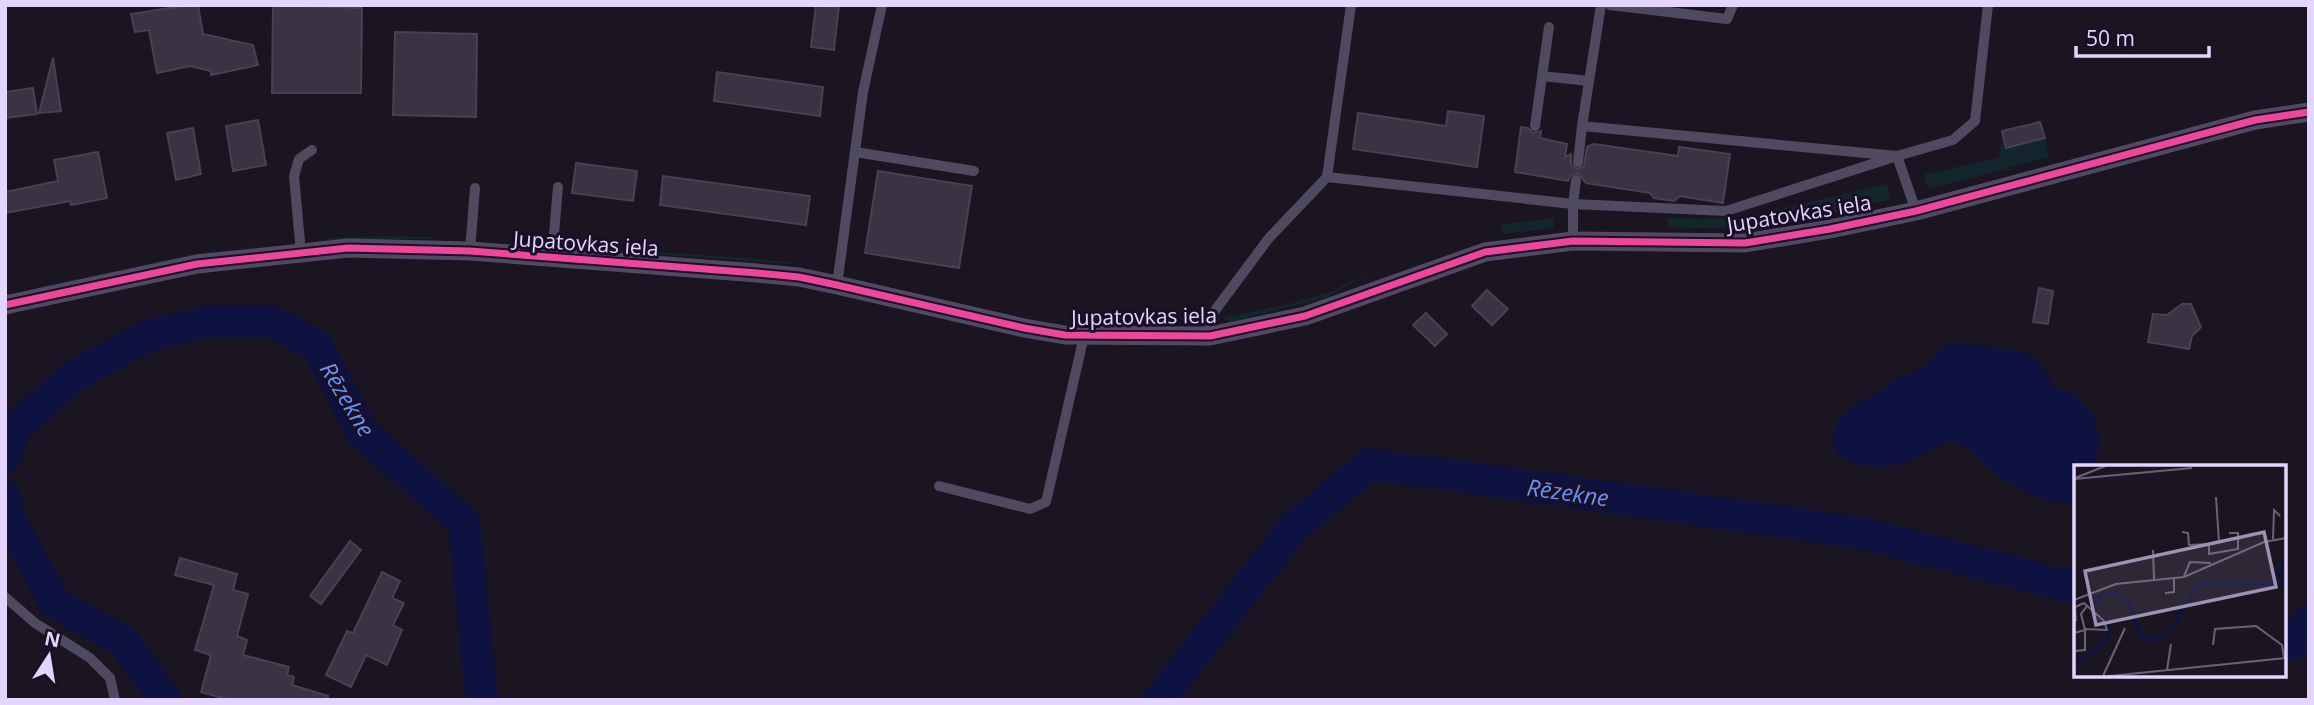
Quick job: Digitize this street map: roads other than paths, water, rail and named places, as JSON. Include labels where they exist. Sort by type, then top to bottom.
[{"type":"street","name":"Jupatovkas iela","points":[[5,305],[197,264],[348,248],[470,251],[799,278],[1024,328],[1084,336],[1210,336],[1305,316],[1485,252],[1573,241],[1745,243],[1830,229],[1916,211],[2255,120],[2309,112]]},
{"type":"lane","points":[[837,285],[863,92],[882,5]]},
{"type":"lane","points":[[1210,336],[1209,319],[1219,305],[1269,238],[1327,177],[1350,5]]},
{"type":"lane","points":[[1578,162],[1601,5]]},
{"type":"lane","points":[[1611,5],[1727,19],[1734,5]]},
{"type":"lane","points":[[1327,177],[1573,204],[1726,211],[1953,140],[1975,121],[1988,5]]},
{"type":"lane","points":[[1535,125],[1549,27]]},
{"type":"lane","points":[[1542,76],[1589,81]]},
{"type":"lane","points":[[1582,125],[1897,156]]},
{"type":"lane","points":[[301,253],[293,176],[299,159],[312,150]]},
{"type":"lane","points":[[855,152],[974,171]]},
{"type":"lane","points":[[1897,156],[1916,211]]},
{"type":"lane","points":[[1573,241],[1576,180]]},
{"type":"lane","points":[[552,258],[558,187]]},
{"type":"lane","points":[[470,251],[475,188]]},
{"type":"lane","points":[[939,486],[1030,509],[1046,502],[1084,336]]},
{"type":"lane","points":[[5,597],[35,623],[90,658],[110,678],[115,700]]},
{"type":"waterway","name":"Rēzekne","points":[[5,457],[13,431],[73,376],[150,335],[210,321],[270,321],[317,346],[363,433],[464,523],[482,700]]},
{"type":"waterway","name":"Rēzekne","points":[[1159,700],[1293,528],[1370,464],[1861,533],[2074,587]]},
{"type":"waterway","name":"Rēzekne","points":[[5,496],[8,516],[55,603],[124,642],[166,700]]},
{"type":"waterway","points":[[2292,644],[2309,620]]}]
